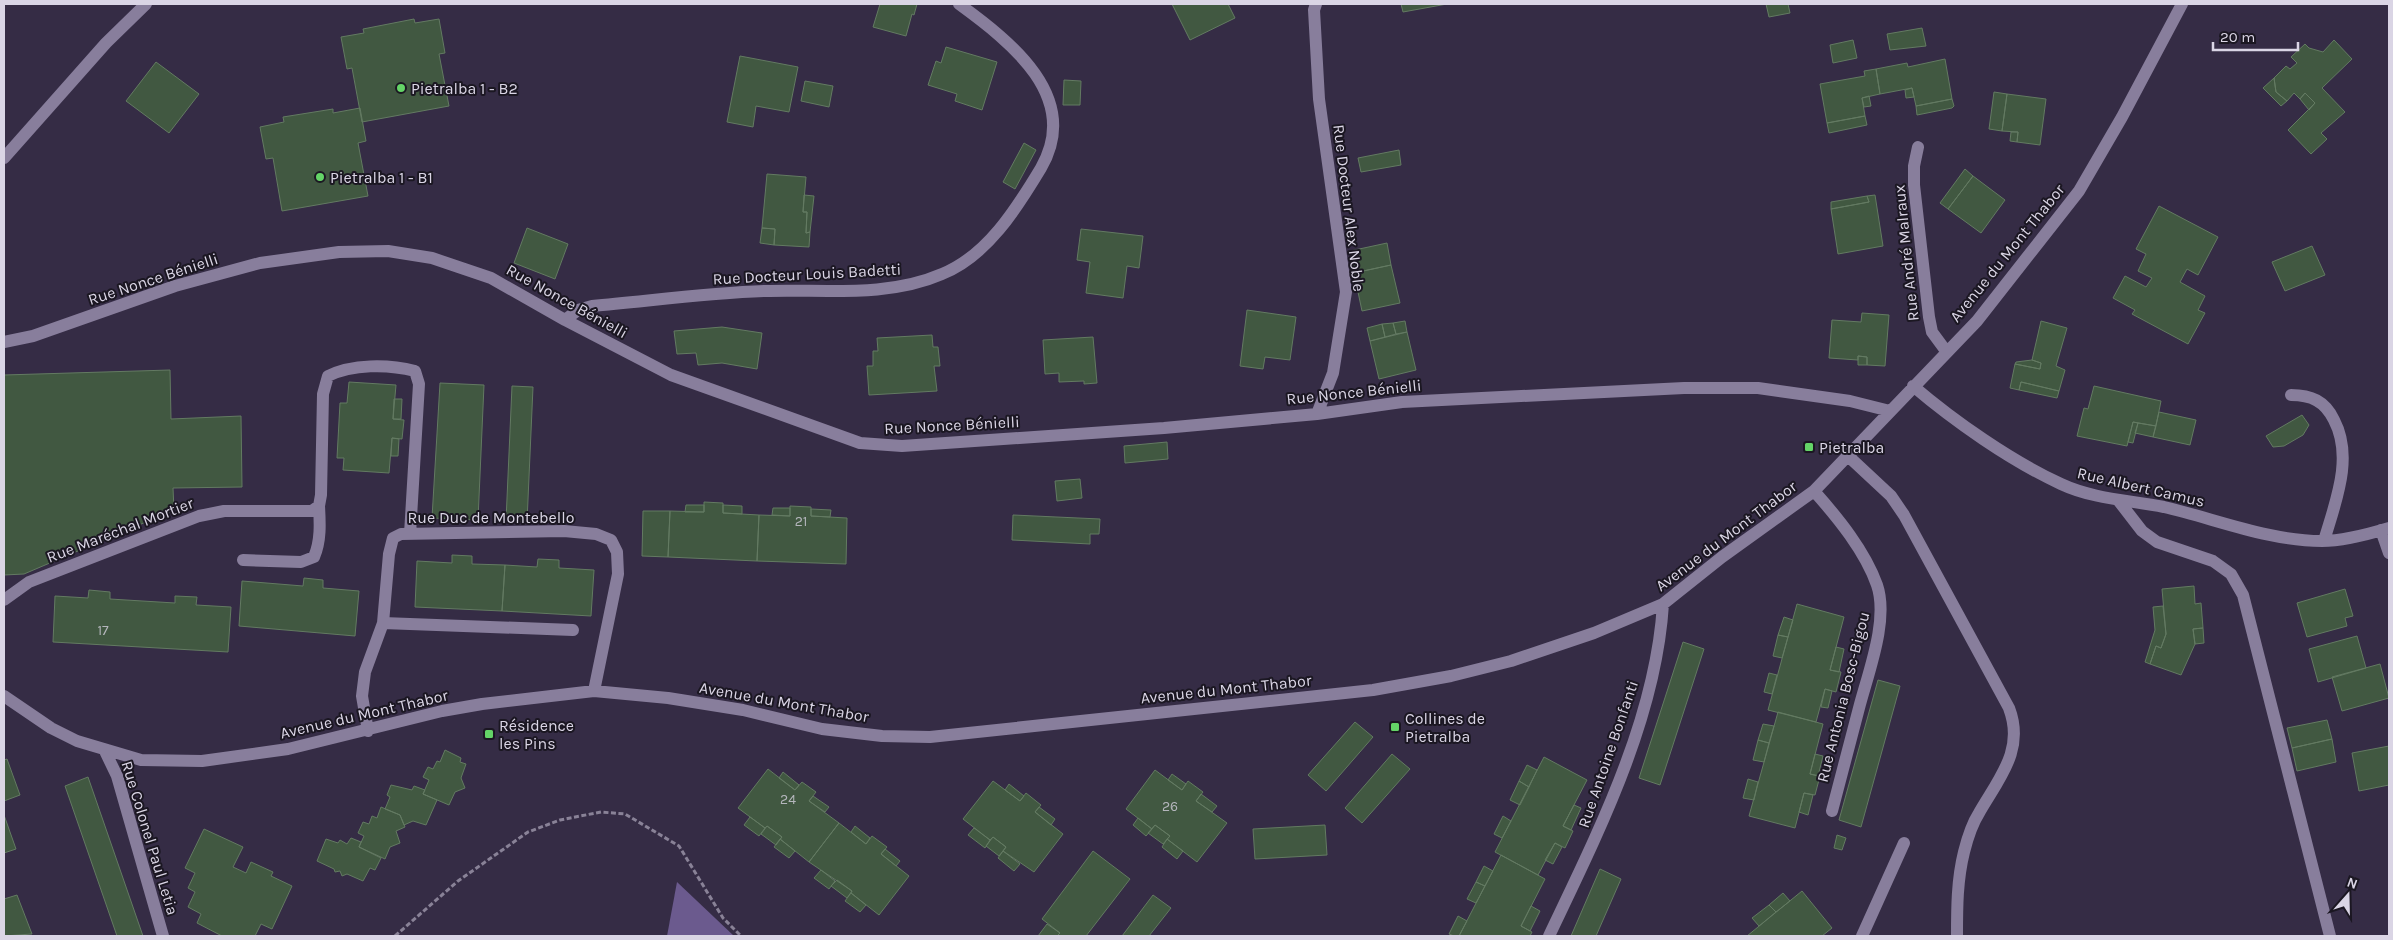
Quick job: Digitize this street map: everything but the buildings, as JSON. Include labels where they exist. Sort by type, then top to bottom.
[{"type":"street","points":[[4,158],[106,43],[146,4]]},
{"type":"street","name":"Rue Docteur Louis Badetti","points":[[565,320],[578,310],[592,306],[765,291],[855,291],[910,284],[943,274],[974,254],[999,229],[1026,192],[1048,155],[1053,124],[1050,100],[1032,68],[982,21],[959,4]]},
{"type":"street","name":"Rue Docteur Alex Noble","points":[[1316,4],[1314,10],[1319,99],[1346,292],[1333,373],[1317,414]]},
{"type":"street","name":"Avenue du Mont Thabor","points":[[4,696],[50,728],[77,741],[142,760],[202,761],[288,749],[474,706],[594,691],[668,698],[743,710],[822,729],[882,736],[930,737],[1373,690],[1451,676],[1511,661],[1594,633],[1663,604],[1722,557],[1814,491],[1946,351],[1977,321],[2079,191],[2122,117],[2182,4]]},
{"type":"street","name":"Rue André Malraux","points":[[1918,147],[1914,166],[1914,185],[1929,317],[1932,332],[1946,351]]},
{"type":"street","name":"Rue Nonce Bénielli","points":[[4,342],[33,336],[175,286],[260,263],[339,252],[388,252],[432,258],[491,278],[565,320],[671,375],[860,443],[902,446],[1164,428],[1317,414],[1402,402],[1684,388],[1758,388],[1850,401],[1890,411]]},
{"type":"street","points":[[243,560],[301,562],[314,558],[318,550],[320,528],[323,394],[328,376],[342,369],[398,366],[415,370],[418,384],[410,534]]},
{"type":"street","name":"Rue Albert Camus","points":[[1913,386],[1939,408],[2013,457],[2061,484],[2099,497],[2162,507],[2288,539],[2324,541],[2385,529]]},
{"type":"street","points":[[2291,395],[2306,395],[2318,400],[2330,412],[2340,432],[2342,469],[2338,494],[2324,541]]},
{"type":"street","points":[[1847,456],[1891,496],[1904,515],[2009,708],[2014,722],[2013,748],[2000,780],[1978,814],[1964,852],[1957,893],[1957,936]]},
{"type":"street","name":"Rue Antonia Bosc-Bigou","points":[[1814,491],[1860,552],[1877,585],[1882,605],[1877,640],[1832,811]]},
{"type":"street","points":[[2118,500],[2142,531],[2157,542],[2213,561],[2231,574],[2243,595],[2330,936]]},
{"type":"street","name":"Rue Maréchal Mortier","points":[[4,600],[29,582],[199,516],[224,511],[299,513],[312,511],[319,506]]},
{"type":"street","points":[[2385,529],[2389,553]]},
{"type":"street","name":"Rue Duc de Montebello","points":[[368,731],[362,696],[365,672],[383,623],[389,554],[393,538],[401,534],[564,531],[596,534],[611,540],[617,552],[618,574],[594,691]]},
{"type":"street","name":"Rue Antoine Bonfanti","points":[[1549,936],[1597,836],[1623,771],[1654,673],[1661,639],[1663,604]]},
{"type":"street","points":[[383,623],[574,630]]},
{"type":"street","name":"Rue Colonel Paul Letia","points":[[104,749],[117,776],[163,936]]},
{"type":"street","points":[[1862,936],[1904,843]]},
{"type":"path","points":[[395,936],[458,881],[528,832],[560,820],[601,812],[625,814],[679,846],[723,918],[740,936]]},
{"type":"shaded area","points":[[677,882],[734,936],[667,936]]},
{"type":"place","name":"Pietralba 1 - B2","points":[[401,88]]},
{"type":"place","name":"Pietralba 1 - B1","points":[[320,177]]},
{"type":"place","name":"Pietralba","points":[[1809,447]]},
{"type":"place","name":"Collines de Pietralba","points":[[1395,727]]},
{"type":"place","name":"Résidence les Pins","points":[[489,734]]}]
